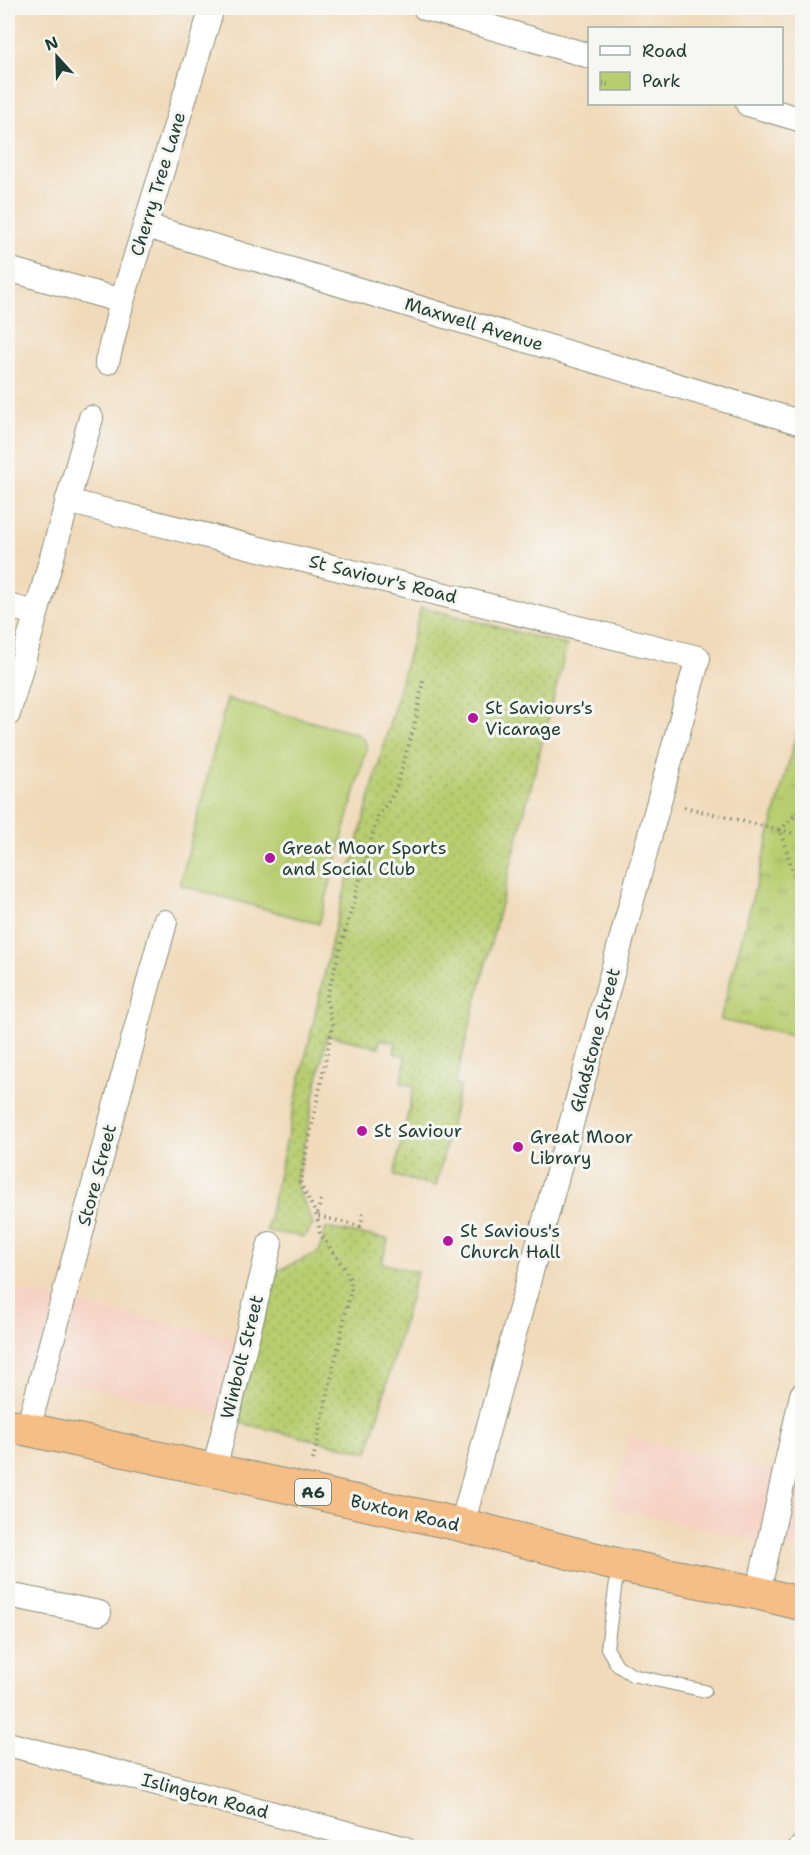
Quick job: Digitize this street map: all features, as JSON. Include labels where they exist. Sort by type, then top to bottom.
[{"type":"highway","name":"Buxton Road","points":[[18,1427],[306,1490],[618,1565],[802,1604]]},
{"type":"street","name":"Cherry Tree Lane","points":[[107,362],[123,301],[212,8]]},
{"type":"street","points":[[425,8],[588,55]]},
{"type":"street","points":[[751,105],[802,120]]},
{"type":"street","name":"Maxwell Avenue","points":[[146,226],[802,423]]},
{"type":"street","points":[[8,269],[123,301]]},
{"type":"street","points":[[8,714],[91,418]]},
{"type":"street","name":"St Saviour's Road","points":[[67,501],[698,658]]},
{"type":"street","points":[[8,606],[36,613]]},
{"type":"street","name":"Gladstone Street","points":[[462,1526],[698,658]]},
{"type":"street","name":"Store Street","points":[[18,1427],[165,922]]},
{"type":"street","name":"Winbolt Street","points":[[214,1470],[270,1244]]},
{"type":"street","points":[[758,1593],[802,1395]]},
{"type":"street","points":[[8,1595],[99,1613]]},
{"type":"street","name":"Islington Road","points":[[8,1744],[403,1848]]},
{"type":"lane","points":[[618,1565],[607,1648],[617,1665],[632,1675],[705,1690]]},
{"type":"path","points":[[306,1490],[351,1289],[346,1271],[320,1233],[317,1216],[300,1182],[333,1024],[326,999],[378,816],[393,795],[397,785],[414,727],[424,676]]},
{"type":"path","points":[[660,801],[792,832]]},
{"type":"path","points":[[780,830],[802,809]]},
{"type":"path","points":[[780,830],[802,901]]},
{"type":"path","points":[[317,1216],[321,1200]]},
{"type":"path","points":[[317,1216],[360,1226],[364,1210]]},
{"type":"shaded area","points":[[8,1288],[239,1339],[222,1414],[8,1371]]},
{"type":"shaded area","points":[[630,1437],[779,1473],[784,1450],[802,1454],[802,1551],[611,1507]]},
{"type":"green space","points":[[421,607],[567,645],[455,1084],[460,1086],[436,1186],[394,1176],[414,1086],[401,1083],[406,1056],[394,1053],[396,1042],[380,1039],[379,1047],[327,1035],[296,1183],[313,1225],[304,1237],[266,1231],[335,927]]},
{"type":"green space","points":[[227,699],[357,734],[365,741],[366,751],[319,924],[180,885]]},
{"type":"green space","points":[[802,712],[802,1038],[720,1020]]},
{"type":"green space","points":[[326,1228],[388,1239],[382,1263],[417,1272],[368,1452],[236,1422],[277,1271],[319,1252]]},
{"type":"place","name":"St Saviours's Vicarage","points":[[473,718]]},
{"type":"place","name":"Great Moor Sports and Social Club","points":[[270,858]]},
{"type":"place","name":"St Saviour","points":[[362,1131]]},
{"type":"place","name":"Great Moor Library","points":[[518,1147]]},
{"type":"place","name":"St Savious's Church Hall","points":[[448,1241]]}]
